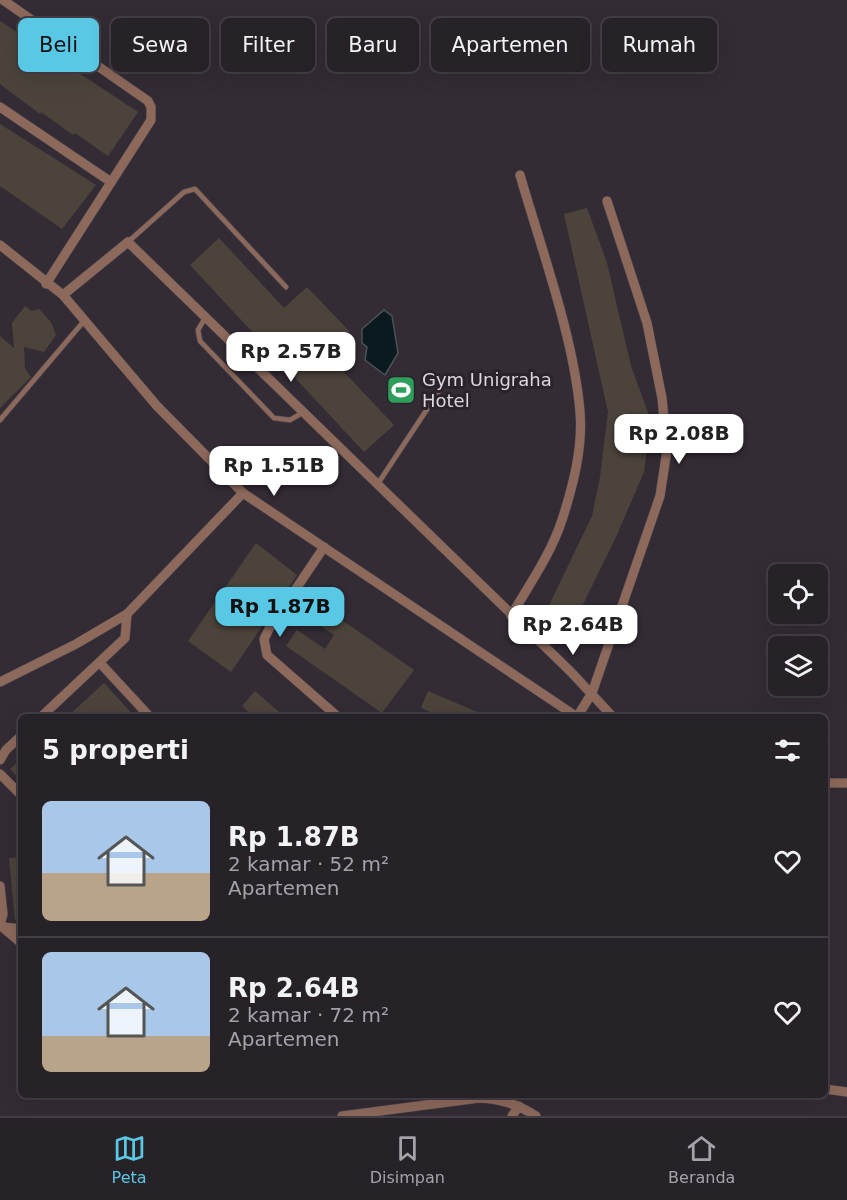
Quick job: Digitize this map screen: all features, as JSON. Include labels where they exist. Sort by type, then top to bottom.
[{"type":"street","points":[[3,0],[148,101],[151,107],[151,120],[46,284]]},
{"type":"street","points":[[0,106],[111,182]]},
{"type":"street","points":[[511,616],[546,557],[562,521],[579,450],[580,413],[569,350],[520,174]]},
{"type":"street","points":[[579,714],[592,693],[660,496],[667,450],[662,398],[647,323],[607,201]]},
{"type":"street","points":[[63,295],[128,242],[592,693],[610,714]]},
{"type":"street","points":[[0,245],[46,284],[63,295],[157,406],[243,493],[573,714]]},
{"type":"street","points":[[0,682],[76,644],[127,614],[243,493]]},
{"type":"street","points":[[324,547],[269,629],[264,647],[267,655],[335,714]]},
{"type":"street","points":[[47,714],[125,638],[127,614]]},
{"type":"street","points":[[100,663],[147,714]]},
{"type":"street","points":[[0,760],[6,750],[18,739]]},
{"type":"street","points":[[0,774],[18,792]]},
{"type":"street","points":[[828,783],[847,783]]},
{"type":"street","points":[[0,886],[3,914],[1,926]]},
{"type":"street","points":[[1,926],[18,929]]},
{"type":"street","points":[[1,926],[18,940]]},
{"type":"street","points":[[828,1089],[847,1092]]},
{"type":"street","points":[[342,1116],[478,1098],[500,1099],[536,1116]]},
{"type":"street","points":[[512,1116],[519,1106]]},
{"type":"lane","points":[[128,242],[184,192],[195,189],[286,287]]},
{"type":"lane","points":[[205,318],[198,330],[200,342],[274,418],[290,420],[302,412]]},
{"type":"lane","points":[[0,420],[84,321]]},
{"type":"lane","points":[[377,485],[447,379]]},
{"type":"shaded area","points":[[384,310],[392,316],[398,353],[385,375],[365,360],[367,347],[362,343],[362,329]]},
{"type":"building","points":[[0,21],[18,33],[18,72],[77,72],[138,112],[108,156],[41,112],[40,114],[0,84]]},
{"type":"building","points":[[0,124],[96,185],[62,229],[0,186]]},
{"type":"building","points":[[587,208],[607,263],[631,366],[651,421],[644,472],[616,537],[571,629],[542,620],[592,516],[600,477],[608,412],[564,214]]},
{"type":"building","points":[[219,238],[284,308],[307,287],[350,332],[326,353],[394,425],[364,452],[190,265]]},
{"type":"building","points":[[25,306],[32,311],[39,309],[51,322],[56,335],[44,352],[24,347],[25,368],[31,377],[0,408],[0,336],[14,348],[12,323]]},
{"type":"building","points":[[256,543],[297,575],[231,672],[188,641]]},
{"type":"building","points":[[316,602],[414,670],[382,713],[286,646],[297,630],[325,649],[334,635],[306,616]]},
{"type":"building","points":[[104,683],[132,714],[70,714]]},
{"type":"building","points":[[255,691],[282,714],[251,714],[242,706]]},
{"type":"building","points":[[428,691],[482,714],[435,714],[421,708]]},
{"type":"building","points":[[18,762],[18,778],[10,769]]},
{"type":"building","points":[[18,857],[18,920],[15,920],[9,858]]},
{"type":"place","name":"Gym Unigraha Hotel","points":[[401,390]]}]
